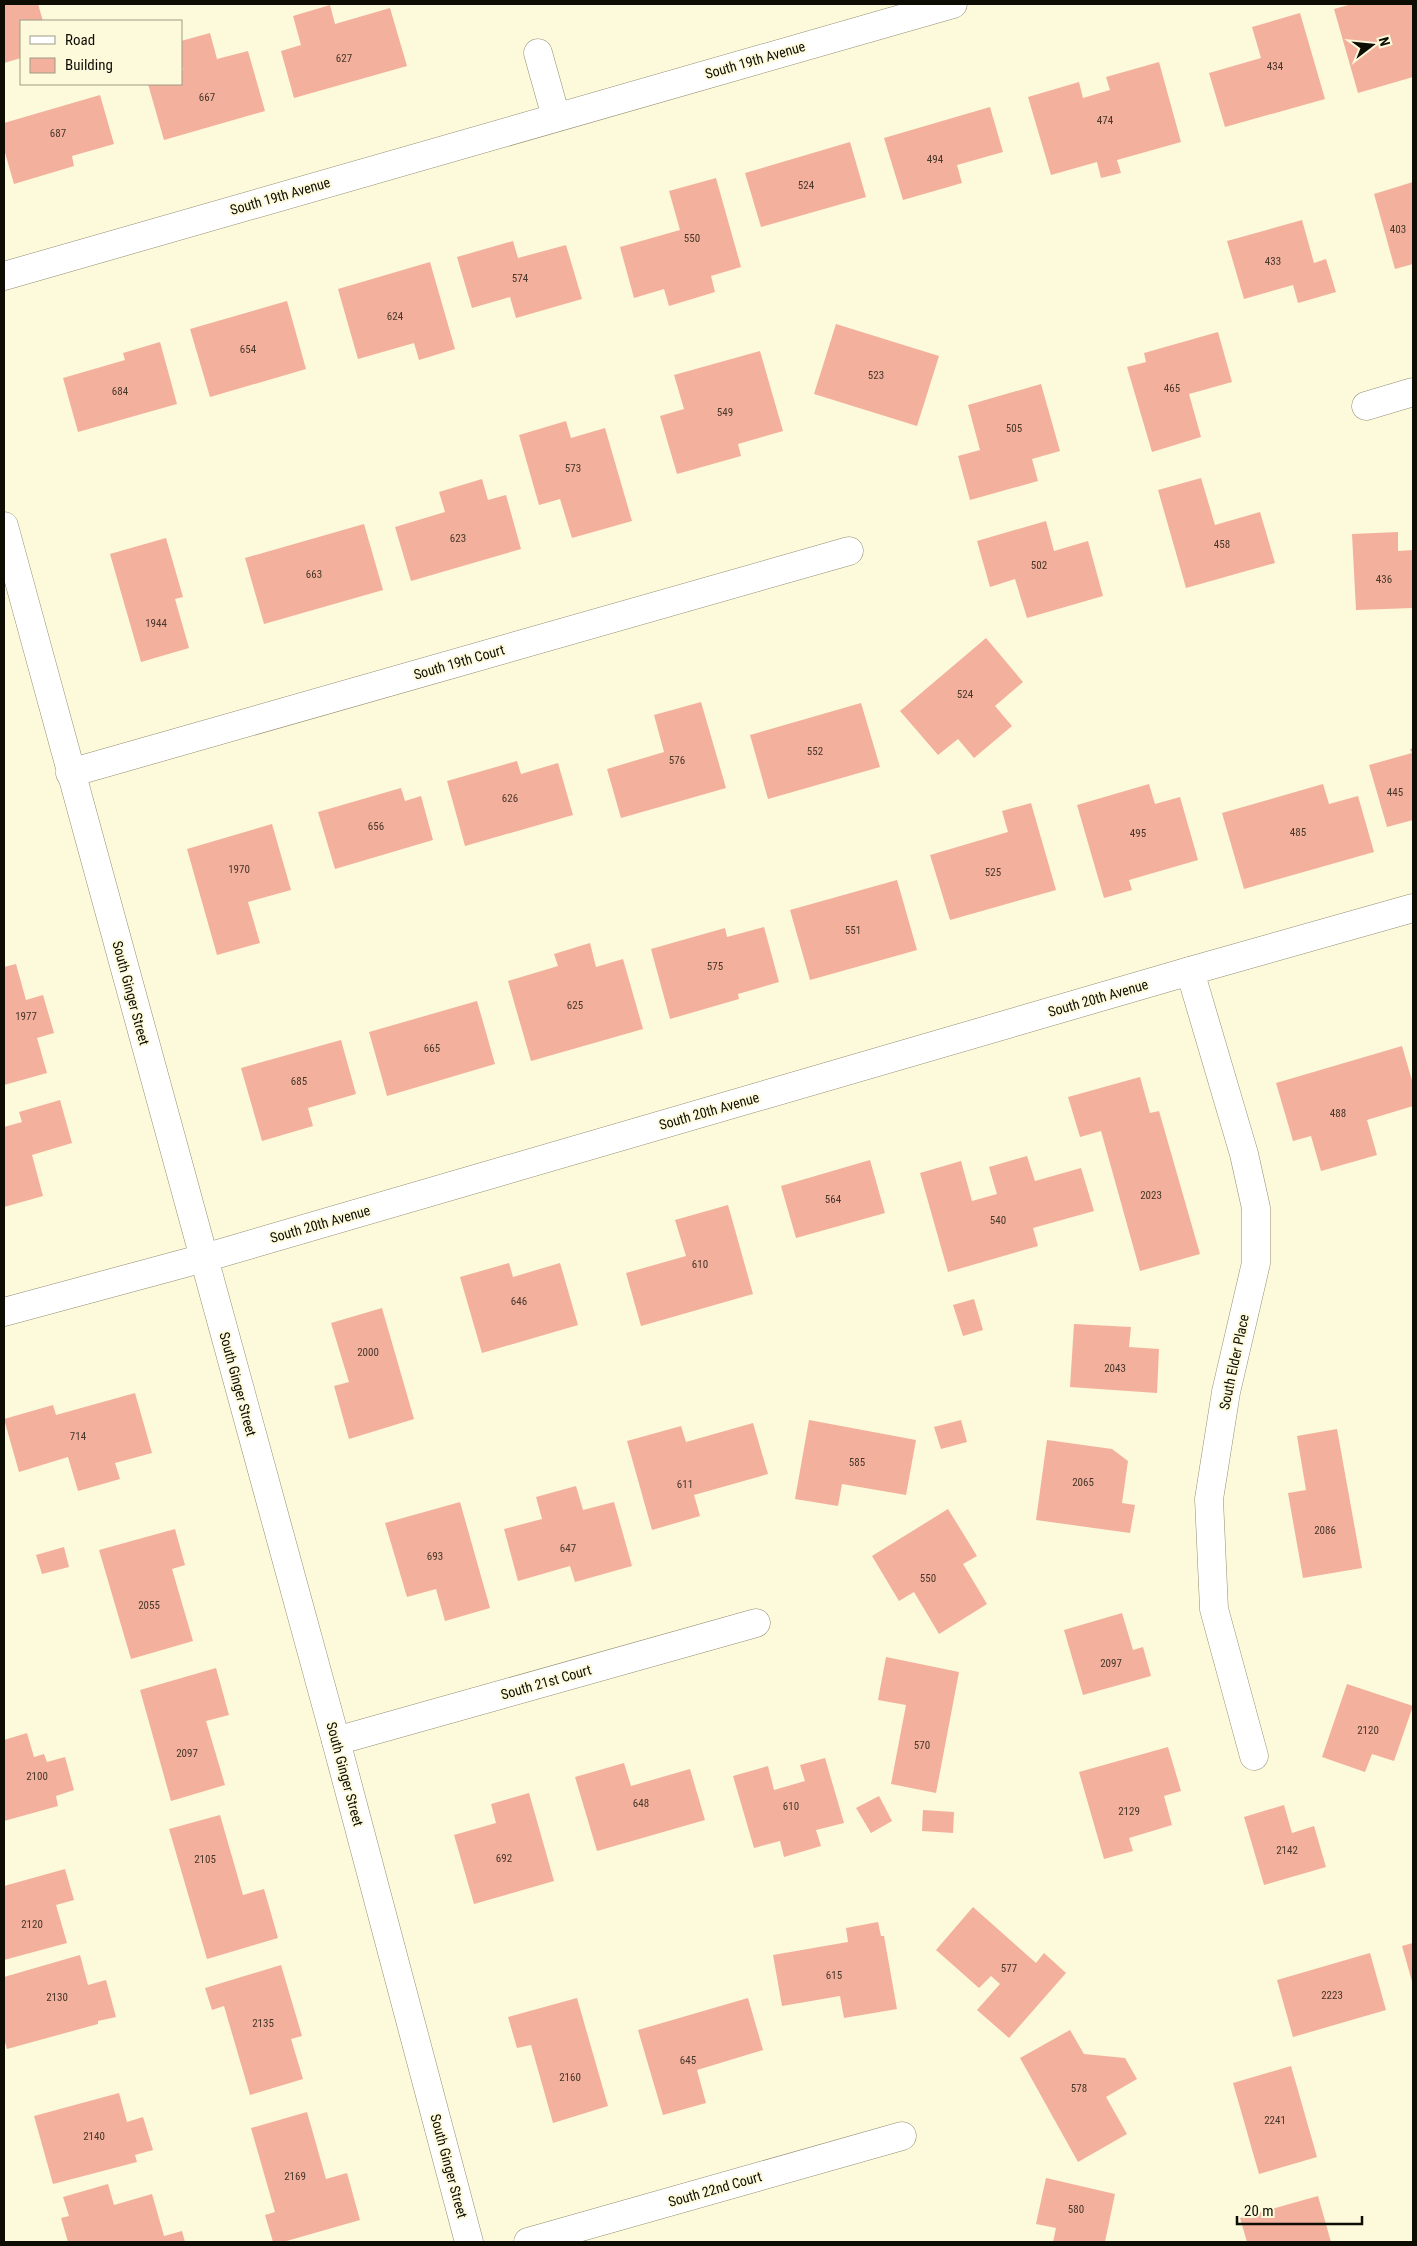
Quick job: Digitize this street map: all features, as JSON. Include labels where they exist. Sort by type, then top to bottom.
[{"type":"street","name":"South 19th Avenue","points":[[4,276],[954,4]]},
{"type":"street","points":[[538,53],[556,117]]},
{"type":"street","points":[[1366,406],[1413,392]]},
{"type":"street","name":"South Ginger Street","points":[[4,526],[336,1741],[469,2242]]},
{"type":"street","name":"South 19th Court","points":[[70,773],[849,551]]},
{"type":"street","name":"South 20th Avenue","points":[[4,1312],[204,1258],[1413,908]]},
{"type":"street","name":"South Elder Place","points":[[1190,971],[1244,1154],[1256,1208],[1256,1263],[1226,1392],[1209,1499],[1214,1608],[1254,1756]]},
{"type":"street","name":"South 21st Court","points":[[336,1741],[756,1623]]},
{"type":"street","name":"South 22nd Court","points":[[528,2242],[902,2136]]},
{"type":"building","points":[[4,4],[38,4],[43,20],[20,20],[20,58],[4,63]]},
{"type":"building","points":[[1352,4],[1413,4],[1413,77],[1358,93],[1334,9]]},
{"type":"building","points":[[330,5],[335,24],[390,8],[407,66],[294,98],[281,51],[301,45],[293,16]]},
{"type":"building","points":[[1300,13],[1325,99],[1225,127],[1209,73],[1261,58],[1252,27]]},
{"type":"building","points":[[210,33],[217,59],[248,51],[265,111],[164,140],[148,85],[182,85],[182,41]]},
{"type":"building","points":[[1159,62],[1181,142],[1117,160],[1121,173],[1101,178],[1097,162],[1051,175],[1028,97],[1079,82],[1083,98],[1110,90],[1106,77]]},
{"type":"building","points":[[100,95],[114,144],[72,156],[74,166],[14,184],[4,149],[4,123]]},
{"type":"building","points":[[990,107],[1003,152],[957,165],[962,183],[903,200],[884,138]]},
{"type":"building","points":[[850,142],[866,197],[761,227],[745,173]]},
{"type":"building","points":[[716,178],[741,267],[711,276],[715,292],[669,306],[664,289],[634,298],[620,247],[680,230],[669,191]]},
{"type":"building","points":[[1413,182],[1413,264],[1395,269],[1374,194]]},
{"type":"building","points":[[1302,220],[1314,263],[1326,259],[1336,292],[1298,303],[1293,285],[1244,299],[1227,241]]},
{"type":"building","points":[[513,241],[518,258],[566,245],[582,299],[516,318],[510,297],[472,308],[457,257]]},
{"type":"building","points":[[430,262],[455,349],[419,360],[414,343],[358,359],[338,289]]},
{"type":"building","points":[[287,301],[306,369],[210,397],[190,329]]},
{"type":"building","points":[[836,324],[939,356],[917,426],[814,394]]},
{"type":"building","points":[[1218,332],[1232,382],[1189,394],[1201,437],[1152,452],[1127,367],[1146,362],[1144,353]]},
{"type":"building","points":[[160,342],[177,404],[78,432],[63,378],[125,360],[123,353]]},
{"type":"building","points":[[760,351],[783,431],[738,444],[741,456],[677,474],[660,416],[684,409],[674,375]]},
{"type":"building","points":[[1041,384],[1060,451],[1032,459],[1038,481],[970,500],[958,456],[980,450],[968,405]]},
{"type":"building","points":[[566,421],[571,438],[605,428],[632,521],[572,538],[560,499],[539,505],[519,435]]},
{"type":"building","points":[[1201,478],[1215,525],[1260,512],[1275,563],[1186,588],[1158,490]]},
{"type":"building","points":[[482,479],[488,500],[506,495],[521,549],[411,581],[395,527],[445,512],[439,492]]},
{"type":"building","points":[[1046,521],[1054,551],[1088,541],[1103,596],[1027,618],[1015,579],[990,587],[977,541]]},
{"type":"building","points":[[364,524],[383,590],[264,624],[245,558]]},
{"type":"building","points":[[1398,532],[1398,551],[1413,550],[1413,608],[1356,610],[1352,534]]},
{"type":"building","points":[[166,538],[183,597],[175,599],[189,648],[141,662],[110,554]]},
{"type":"building","points":[[986,638],[1023,682],[995,706],[1012,726],[974,758],[958,739],[938,755],[900,711]]},
{"type":"building","points":[[701,702],[726,788],[621,818],[607,769],[664,752],[654,715]]},
{"type":"building","points":[[861,703],[880,767],[768,799],[750,735]]},
{"type":"building","points":[[1413,748],[1413,820],[1387,827],[1369,765],[1412,753],[1410,749]]},
{"type":"building","points":[[517,761],[521,774],[558,763],[573,815],[465,846],[447,781]]},
{"type":"building","points":[[1149,784],[1155,804],[1180,797],[1198,860],[1129,880],[1132,890],[1104,898],[1077,805]]},
{"type":"building","points":[[1323,784],[1329,804],[1358,796],[1374,852],[1244,889],[1222,813]]},
{"type":"building","points":[[401,788],[405,801],[421,796],[433,840],[335,869],[318,812]]},
{"type":"building","points":[[1031,803],[1056,890],[950,920],[930,855],[1008,832],[1002,811]]},
{"type":"building","points":[[272,824],[291,890],[248,902],[260,943],[217,955],[187,849]]},
{"type":"building","points":[[897,880],[917,950],[810,980],[790,910]]},
{"type":"building","points":[[764,927],[779,982],[738,994],[739,999],[670,1019],[651,949],[725,928],[727,937]]},
{"type":"building","points":[[590,943],[596,967],[623,959],[643,1029],[531,1061],[508,981],[558,966],[554,954]]},
{"type":"building","points":[[16,964],[26,1000],[43,995],[54,1033],[37,1038],[47,1073],[4,1085],[4,967]]},
{"type":"building","points":[[477,1001],[495,1064],[387,1096],[369,1032]]},
{"type":"building","points":[[341,1040],[356,1094],[308,1108],[313,1126],[262,1141],[241,1068]]},
{"type":"building","points":[[1402,1046],[1413,1084],[1413,1106],[1367,1120],[1377,1155],[1321,1171],[1311,1136],[1293,1141],[1276,1083]]},
{"type":"building","points":[[1140,1077],[1150,1113],[1159,1111],[1200,1254],[1140,1271],[1101,1131],[1080,1137],[1068,1097]]},
{"type":"building","points":[[60,1100],[72,1143],[32,1155],[43,1196],[4,1207],[4,1127],[22,1122],[19,1112]]},
{"type":"building","points":[[1027,1156],[1035,1181],[1081,1168],[1094,1211],[1033,1228],[1038,1246],[948,1272],[920,1173],[961,1161],[972,1201],[997,1194],[989,1167]]},
{"type":"building","points":[[870,1160],[885,1213],[796,1238],[781,1186]]},
{"type":"building","points":[[728,1205],[753,1294],[641,1326],[626,1273],[686,1256],[675,1220]]},
{"type":"building","points":[[509,1263],[513,1277],[560,1263],[578,1325],[482,1353],[460,1277]]},
{"type":"building","points":[[974,1299],[983,1330],[963,1336],[953,1305]]},
{"type":"building","points":[[382,1308],[414,1419],[349,1439],[334,1386],[349,1382],[331,1323]]},
{"type":"building","points":[[1074,1324],[1131,1327],[1129,1347],[1159,1349],[1157,1393],[1070,1387]]},
{"type":"building","points":[[135,1393],[152,1453],[115,1463],[120,1479],[78,1491],[68,1457],[19,1472],[4,1419],[53,1405],[56,1415]]},
{"type":"building","points":[[809,1420],[916,1440],[906,1495],[842,1484],[838,1506],[795,1499]]},
{"type":"building","points":[[961,1420],[967,1442],[941,1449],[934,1427]]},
{"type":"building","points":[[753,1423],[768,1474],[694,1495],[700,1516],[652,1530],[627,1441],[681,1426],[686,1442]]},
{"type":"building","points":[[1337,1429],[1362,1568],[1303,1578],[1288,1493],[1306,1490],[1297,1436]]},
{"type":"building","points":[[1047,1440],[1112,1449],[1128,1461],[1122,1503],[1135,1505],[1130,1533],[1036,1520]]},
{"type":"building","points":[[576,1486],[583,1510],[614,1502],[632,1566],[575,1582],[570,1566],[518,1581],[504,1529],[542,1519],[536,1497]]},
{"type":"building","points":[[460,1502],[490,1608],[445,1621],[436,1589],[407,1597],[385,1523]]},
{"type":"building","points":[[948,1509],[977,1556],[963,1564],[987,1604],[939,1634],[914,1592],[899,1601],[872,1556]]},
{"type":"building","points":[[175,1529],[185,1565],[172,1569],[193,1641],[131,1659],[99,1550]]},
{"type":"building","points":[[64,1547],[69,1567],[42,1574],[36,1555]]},
{"type":"building","points":[[1122,1613],[1133,1650],[1143,1647],[1151,1676],[1083,1695],[1064,1630]]},
{"type":"building","points":[[886,1657],[959,1672],[936,1793],[891,1784],[906,1705],[878,1700]]},
{"type":"building","points":[[216,1668],[229,1715],[206,1721],[225,1785],[171,1801],[140,1690]]},
{"type":"building","points":[[1347,1684],[1413,1706],[1394,1761],[1372,1754],[1365,1772],[1322,1757]]},
{"type":"building","points":[[27,1733],[34,1757],[44,1754],[47,1762],[65,1757],[74,1790],[56,1796],[58,1806],[4,1821],[4,1740]]},
{"type":"building","points":[[1168,1747],[1181,1791],[1164,1796],[1172,1825],[1129,1838],[1133,1851],[1104,1859],[1079,1772]]},
{"type":"building","points":[[825,1758],[844,1823],[816,1830],[821,1846],[784,1857],[780,1841],[754,1848],[733,1776],[768,1766],[774,1790],[805,1781],[800,1765]]},
{"type":"building","points":[[624,1763],[631,1786],[690,1769],[705,1820],[597,1851],[575,1777]]},
{"type":"building","points":[[529,1793],[554,1881],[474,1904],[454,1835],[496,1823],[491,1804]]},
{"type":"building","points":[[879,1796],[892,1821],[871,1833],[856,1808]]},
{"type":"building","points":[[1284,1805],[1292,1833],[1314,1826],[1326,1867],[1264,1885],[1244,1817]]},
{"type":"building","points":[[923,1810],[954,1812],[953,1833],[922,1831]]},
{"type":"building","points":[[220,1815],[243,1895],[264,1889],[278,1938],[207,1959],[169,1829]]},
{"type":"building","points":[[65,1869],[74,1900],[56,1905],[67,1943],[4,1960],[4,1886]]},
{"type":"building","points":[[973,1907],[1036,1963],[1044,1953],[1066,1973],[1009,2038],[977,2010],[1000,1984],[991,1976],[979,1988],[936,1950]]},
{"type":"building","points":[[878,1922],[881,1936],[884,1936],[897,2009],[844,2018],[840,1996],[782,2006],[773,1955],[848,1942],[846,1928]]},
{"type":"building","points":[[1413,1943],[1413,1985],[1402,1946]]},
{"type":"building","points":[[1370,1953],[1386,2010],[1293,2037],[1277,1980]]},
{"type":"building","points":[[80,1955],[88,1985],[106,1980],[116,2017],[98,2021],[98,2024],[7,2049],[4,2039],[4,1977]]},
{"type":"building","points":[[281,1965],[302,2036],[291,2039],[303,2079],[250,2095],[224,2006],[212,2010],[205,1988]]},
{"type":"building","points":[[577,1998],[608,2106],[553,2123],[531,2045],[517,2048],[508,2017]]},
{"type":"building","points":[[748,1998],[763,2050],[697,2070],[706,2103],[663,2115],[638,2030]]},
{"type":"building","points":[[1070,2030],[1084,2054],[1125,2058],[1137,2079],[1106,2097],[1127,2134],[1078,2162],[1020,2058]]},
{"type":"building","points":[[1291,2066],[1317,2157],[1259,2174],[1233,2083]]},
{"type":"building","points":[[119,2093],[127,2122],[143,2117],[153,2150],[135,2155],[137,2162],[53,2184],[34,2116]]},
{"type":"building","points":[[307,2112],[326,2179],[347,2173],[360,2220],[283,2242],[273,2242],[265,2215],[275,2212],[251,2128]]},
{"type":"building","points":[[1046,2178],[1115,2194],[1105,2242],[1053,2242],[1056,2228],[1036,2224]]},
{"type":"building","points":[[108,2184],[114,2205],[152,2194],[164,2236],[182,2231],[185,2242],[68,2242],[61,2218],[69,2216],[63,2197]]},
{"type":"building","points":[[1318,2196],[1331,2242],[1247,2242],[1240,2218]]}]
